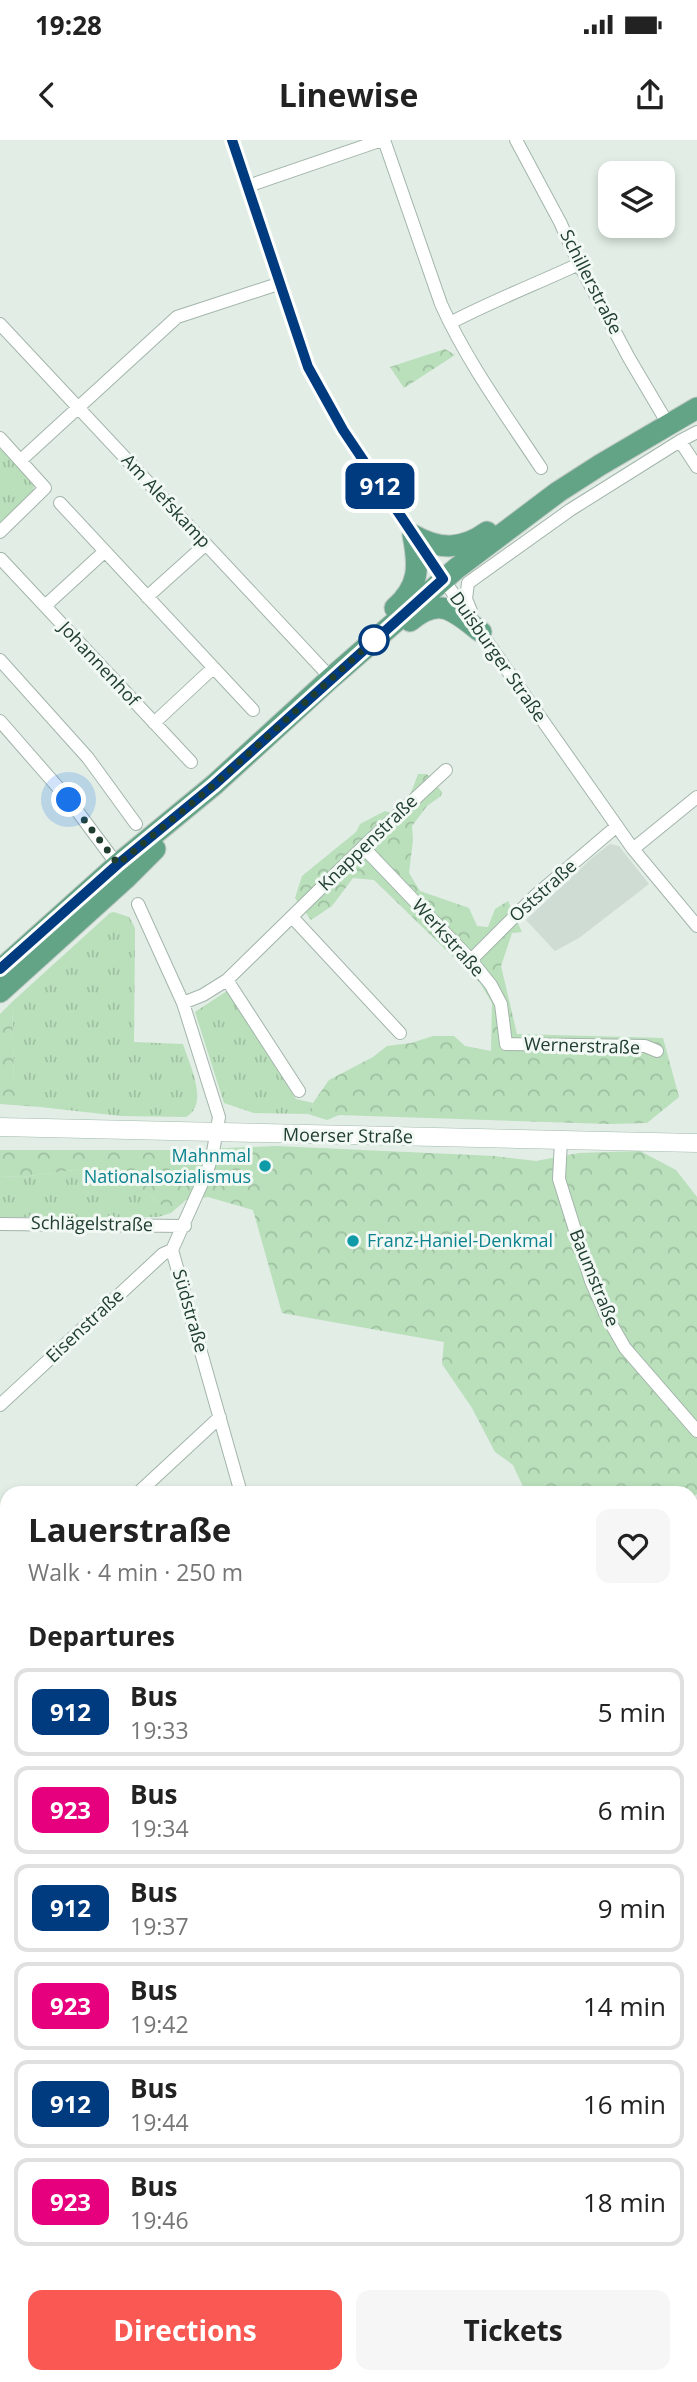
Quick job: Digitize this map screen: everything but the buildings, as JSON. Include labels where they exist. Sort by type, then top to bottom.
[{"type":"main road","points":[[0,992],[202,795],[443,579],[537,507],[600,465],[674,432],[697,408]]},
{"type":"main road","points":[[414,535],[435,545],[457,547],[478,539],[519,508],[537,507]]},
{"type":"main road","points":[[355,657],[357,645],[408,597],[412,590],[418,559],[414,535]]},
{"type":"main road","points":[[355,657],[369,657],[420,613],[432,608],[454,611],[481,632]]},
{"type":"main road","points":[[0,954],[122,872]]},
{"type":"main road","points":[[0,970],[70,907]]},
{"type":"main road","name":"Moerser Straße","points":[[0,1127],[697,1143]]},
{"type":"street","name":"Duisburger Straße","points":[[232,140],[308,367],[343,430],[443,579],[633,849],[697,926]]},
{"type":"street","points":[[248,186],[383,140],[450,323],[541,467]]},
{"type":"street","name":"Schillerstraße","points":[[516,140],[629,358],[697,467]]},
{"type":"street","points":[[450,323],[499,298],[515,294],[579,264]]},
{"type":"street","points":[[21,460],[177,317],[281,283]]},
{"type":"street","name":"Am Alefskamp","points":[[0,324],[331,678]]},
{"type":"street","points":[[481,632],[467,604],[468,583],[674,432],[697,432]]},
{"type":"street","points":[[0,438],[253,710]]},
{"type":"street","points":[[0,532],[53,496]]},
{"type":"street","points":[[147,597],[206,544]]},
{"type":"street","name":"Johannenhof","points":[[45,606],[105,551]]},
{"type":"street","name":"Johannenhof","points":[[1,559],[191,762]]},
{"type":"street","points":[[443,579],[468,583]]},
{"type":"street","points":[[0,660],[88,758],[136,824]]},
{"type":"street","points":[[154,723],[214,668]]},
{"type":"street","points":[[0,721],[69,800],[122,872]]},
{"type":"street","name":"Knappenstraße","points":[[183,1003],[227,981],[446,769]]},
{"type":"street","points":[[633,849],[697,797]]},
{"type":"street","name":"Oststraße","points":[[471,960],[536,895],[617,825]]},
{"type":"street","name":"Werkstraße","points":[[363,847],[471,960],[491,985],[501,1004],[506,1044]]},
{"type":"street","points":[[138,904],[183,1003],[219,1117],[218,1133]]},
{"type":"street","points":[[292,917],[400,1033]]},
{"type":"street","points":[[227,981],[299,1091]]},
{"type":"street","name":"Wernerstraße","points":[[506,1044],[645,1046],[657,1051]]},
{"type":"street","name":"Südstraße","points":[[218,1133],[206,1172],[172,1250],[239,1486]]},
{"type":"street","name":"Baumstraße","points":[[561,1140],[559,1179],[564,1200],[591,1281],[606,1315],[625,1348],[697,1431]]},
{"type":"street","name":"Schlägelstraße","points":[[0,1224],[184,1226]]},
{"type":"street","name":"Eisenstraße","points":[[0,1405],[163,1254],[172,1250]]},
{"type":"street","points":[[146,1486],[220,1417]]},
{"type":"shaded area","points":[[610,844],[619,846],[649,884],[579,938],[555,951],[526,920]]},
{"type":"green space","points":[[445,349],[455,355],[404,388],[390,367]]},
{"type":"green space","points":[[0,449],[29,477],[34,486],[33,492],[0,524]]},
{"type":"green space","points":[[418,774],[427,774],[442,792],[412,826],[409,873],[420,891],[469,908],[477,926],[488,927],[495,909],[508,901],[522,932],[512,933],[501,966],[517,1034],[663,1038],[679,1097],[647,1123],[339,1115],[327,1120],[308,1114],[329,1080],[373,1057],[387,1046],[411,1043],[433,1036],[454,1036],[465,1046],[491,1051],[492,1003],[480,983],[374,880],[353,878],[332,906],[311,920],[295,898],[302,876],[356,832],[360,824],[385,811],[395,814],[408,801]]},
{"type":"green space","points":[[114,912],[129,917],[135,928],[134,1042],[183,1044],[197,1093],[193,1111],[186,1117],[121,1116],[40,1107],[14,1084],[12,1002]]},
{"type":"green space","points":[[227,991],[296,1099],[313,1103],[308,1114],[254,1113],[224,1103],[195,1012]]},
{"type":"green space","points":[[12,1002],[14,1083],[40,1107],[0,1104],[0,1014]]},
{"type":"green space","points":[[276,1146],[494,1156],[536,1161],[579,1153],[640,1151],[676,1170],[697,1197],[697,1486],[523,1486],[513,1465],[495,1452],[472,1408],[442,1364],[444,1342],[282,1313],[253,1210],[208,1197],[186,1200],[171,1213],[138,1186],[82,1169],[22,1177],[0,1176],[0,1150],[179,1150]]},
{"type":"green space","points":[[82,1169],[138,1186],[171,1213],[158,1217],[0,1217],[0,1176],[22,1177]]},
{"type":"bus line","name":"912","points":[[0,969],[118,864],[214,785],[443,579],[343,430],[308,367],[232,140]]},
{"type":"place","name":"Mahnmal Nationalsozialismus","points":[[265,1166]]},
{"type":"place","name":"Franz-Haniel-Denkmal","points":[[353,1241]]},
{"type":"route","points":[[69,800],[118,864],[214,785],[374,640]]}]
